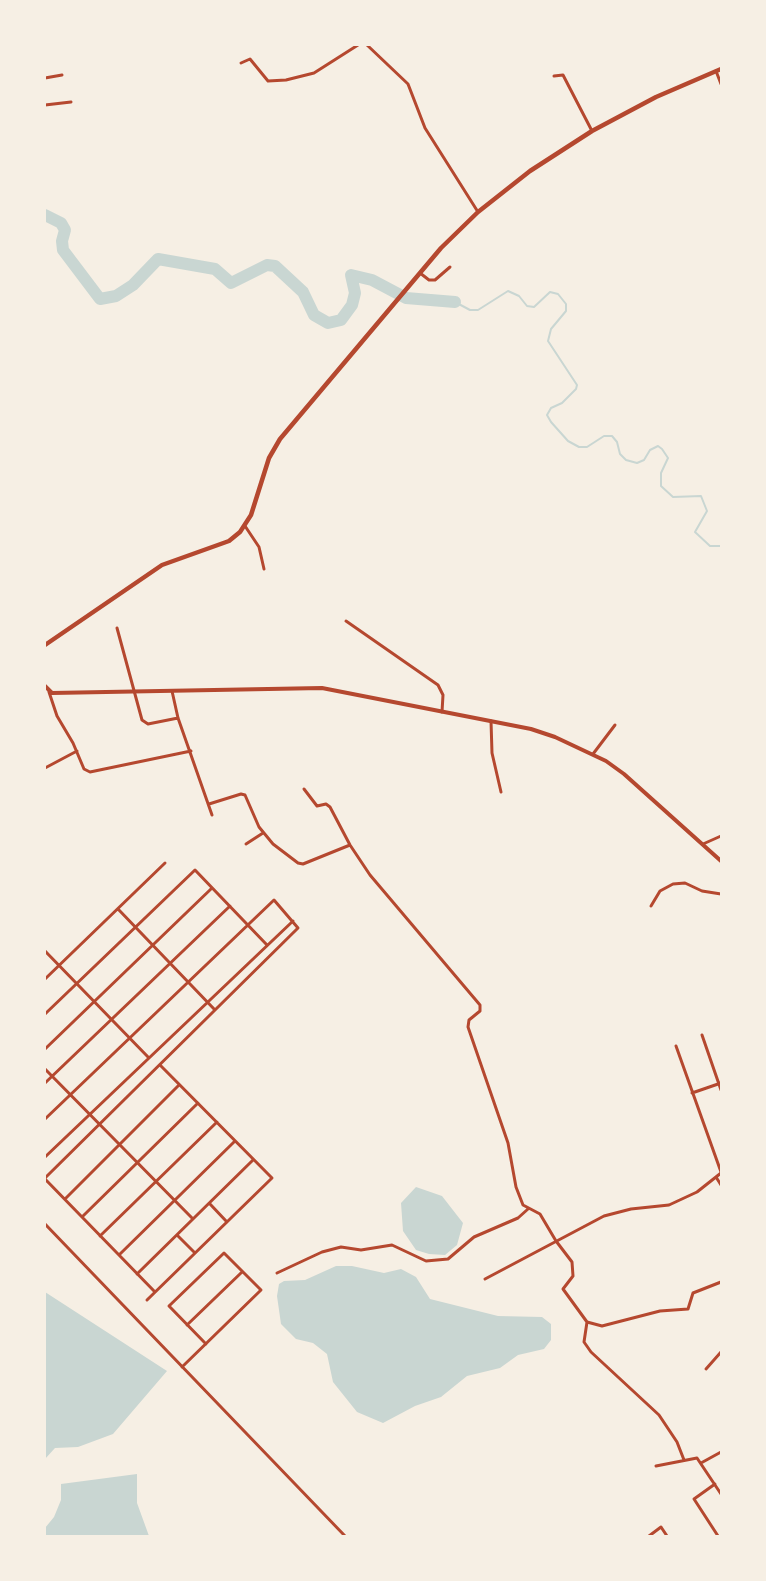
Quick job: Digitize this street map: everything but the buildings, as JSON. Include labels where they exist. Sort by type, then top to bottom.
[{"type":"main road","points":[[45,645],[144,575],[173,560],[229,540],[245,526],[269,458],[277,443],[441,248],[478,212],[530,171],[592,131],[644,102],[718,70]]},
{"type":"street","points":[[241,63],[250,59],[268,81],[286,80],[314,73],[358,45]]},
{"type":"street","points":[[367,45],[408,84],[425,128],[478,212]]},
{"type":"street","points":[[718,70],[721,84]]},
{"type":"street","points":[[45,78],[62,75]]},
{"type":"street","points":[[554,76],[563,75],[592,131]]},
{"type":"street","points":[[45,105],[70,102]]},
{"type":"street","points":[[420,273],[432,280],[450,267]]},
{"type":"street","points":[[245,526],[259,547],[264,569]]},
{"type":"street","points":[[346,621],[438,685],[443,695],[442,712]]},
{"type":"street","points":[[117,628],[138,712],[144,724],[178,718]]},
{"type":"street","points":[[45,686],[57,716],[84,769],[92,773],[191,751]]},
{"type":"street","points":[[49,692],[322,688],[491,721],[555,737],[593,754],[624,774],[721,861]]},
{"type":"street","points":[[172,690],[178,718],[212,815]]},
{"type":"street","points":[[491,721],[492,753],[501,792]]},
{"type":"street","points":[[593,754],[615,725]]},
{"type":"street","points":[[45,768],[77,752]]},
{"type":"street","points":[[304,789],[317,806],[326,804],[330,807],[350,844],[395,907],[480,1005],[480,1011],[469,1020],[468,1027],[508,1143],[516,1187],[523,1204],[540,1214],[556,1241],[569,1257],[573,1276],[563,1289],[587,1322],[602,1326],[660,1311],[688,1309],[693,1293],[721,1282]]},
{"type":"street","points":[[209,804],[241,794],[245,795],[264,833],[289,857],[303,864],[350,844]]},
{"type":"street","points":[[246,844],[264,833]]},
{"type":"street","points":[[703,844],[721,836]]},
{"type":"street","points":[[45,979],[165,863]]},
{"type":"street","points":[[45,1014],[195,870],[267,945]]},
{"type":"street","points":[[651,906],[660,891],[673,884],[685,883],[702,891],[721,894]]},
{"type":"street","points":[[45,1049],[212,888]]},
{"type":"street","points":[[45,1119],[274,900],[298,928],[45,1178],[155,1292]]},
{"type":"street","points":[[45,1083],[230,906]]},
{"type":"street","points":[[118,909],[215,1010]]},
{"type":"street","points":[[45,1157],[292,921]]},
{"type":"street","points":[[45,951],[149,1058]]},
{"type":"street","points":[[702,1035],[721,1090]]},
{"type":"street","points":[[485,1279],[609,1213],[669,1205],[697,1192],[721,1173],[676,1046]]},
{"type":"street","points":[[147,1300],[272,1178],[160,1065]]},
{"type":"street","points":[[45,1069],[193,1219]]},
{"type":"street","points":[[692,1093],[720,1084]]},
{"type":"street","points":[[65,1199],[179,1085]]},
{"type":"street","points":[[82,1217],[198,1103]]},
{"type":"street","points":[[100,1236],[217,1122]]},
{"type":"street","points":[[119,1255],[235,1141]]},
{"type":"street","points":[[137,1274],[254,1160]]},
{"type":"street","points":[[716,1177],[721,1185]]},
{"type":"street","points":[[209,1203],[227,1222]]},
{"type":"street","points":[[277,1273],[322,1252],[341,1247],[361,1250],[392,1245],[426,1262],[448,1259],[474,1237],[518,1218],[528,1209]]},
{"type":"street","points":[[45,1224],[345,1536]]},
{"type":"street","points":[[177,1235],[195,1253]]},
{"type":"street","points":[[182,1367],[206,1344],[261,1290],[224,1253],[169,1306],[206,1344]]},
{"type":"street","points":[[187,1325],[242,1271]]},
{"type":"street","points":[[587,1322],[583,1337],[587,1347],[659,1415],[677,1442],[684,1460]]},
{"type":"street","points":[[706,1369],[721,1352]]},
{"type":"street","points":[[701,1463],[721,1452]]},
{"type":"street","points":[[656,1466],[697,1458],[721,1494]]},
{"type":"street","points":[[715,1484],[694,1499],[718,1536]]},
{"type":"street","points":[[649,1536],[661,1527],[667,1536]]},
{"type":"shaded area","points":[[416,1187],[442,1196],[463,1223],[457,1245],[445,1255],[416,1250],[403,1231],[401,1203]]},
{"type":"shaded area","points":[[336,1266],[352,1266],[384,1273],[401,1269],[416,1277],[430,1299],[498,1316],[542,1317],[551,1324],[551,1340],[544,1349],[518,1355],[500,1368],[467,1376],[441,1397],[415,1406],[383,1423],[357,1412],[333,1382],[327,1354],[313,1343],[296,1339],[281,1324],[277,1296],[279,1284],[284,1281],[305,1280]]},
{"type":"shaded area","points":[[45,1292],[167,1371],[113,1434],[78,1447],[55,1448],[45,1459]]},
{"type":"shaded area","points":[[137,1474],[137,1503],[149,1536],[45,1536],[45,1528],[54,1517],[61,1500],[61,1484]]},
{"type":"waterway","points":[[45,215],[61,223],[65,230],[62,241],[63,250],[100,299],[116,296],[133,285],[158,259],[215,269],[231,283],[267,265],[275,266],[303,292],[314,315],[328,323],[341,320],[352,305],[355,293],[351,275],[372,280],[406,298],[455,302]]},
{"type":"waterway","points":[[455,302],[470,310],[478,310],[508,291],[519,296],[527,306],[534,307],[550,292],[558,294],[566,304],[566,311],[551,329],[548,341],[577,385],[562,403],[551,408],[547,415],[551,422],[568,441],[579,447],[587,447],[604,436],[612,436],[617,442],[620,454],[626,460],[637,463],[644,460],[650,450],[658,446],[668,458],[661,473],[661,486],[673,497],[701,496],[707,511],[695,532],[710,546],[721,546]]}]
